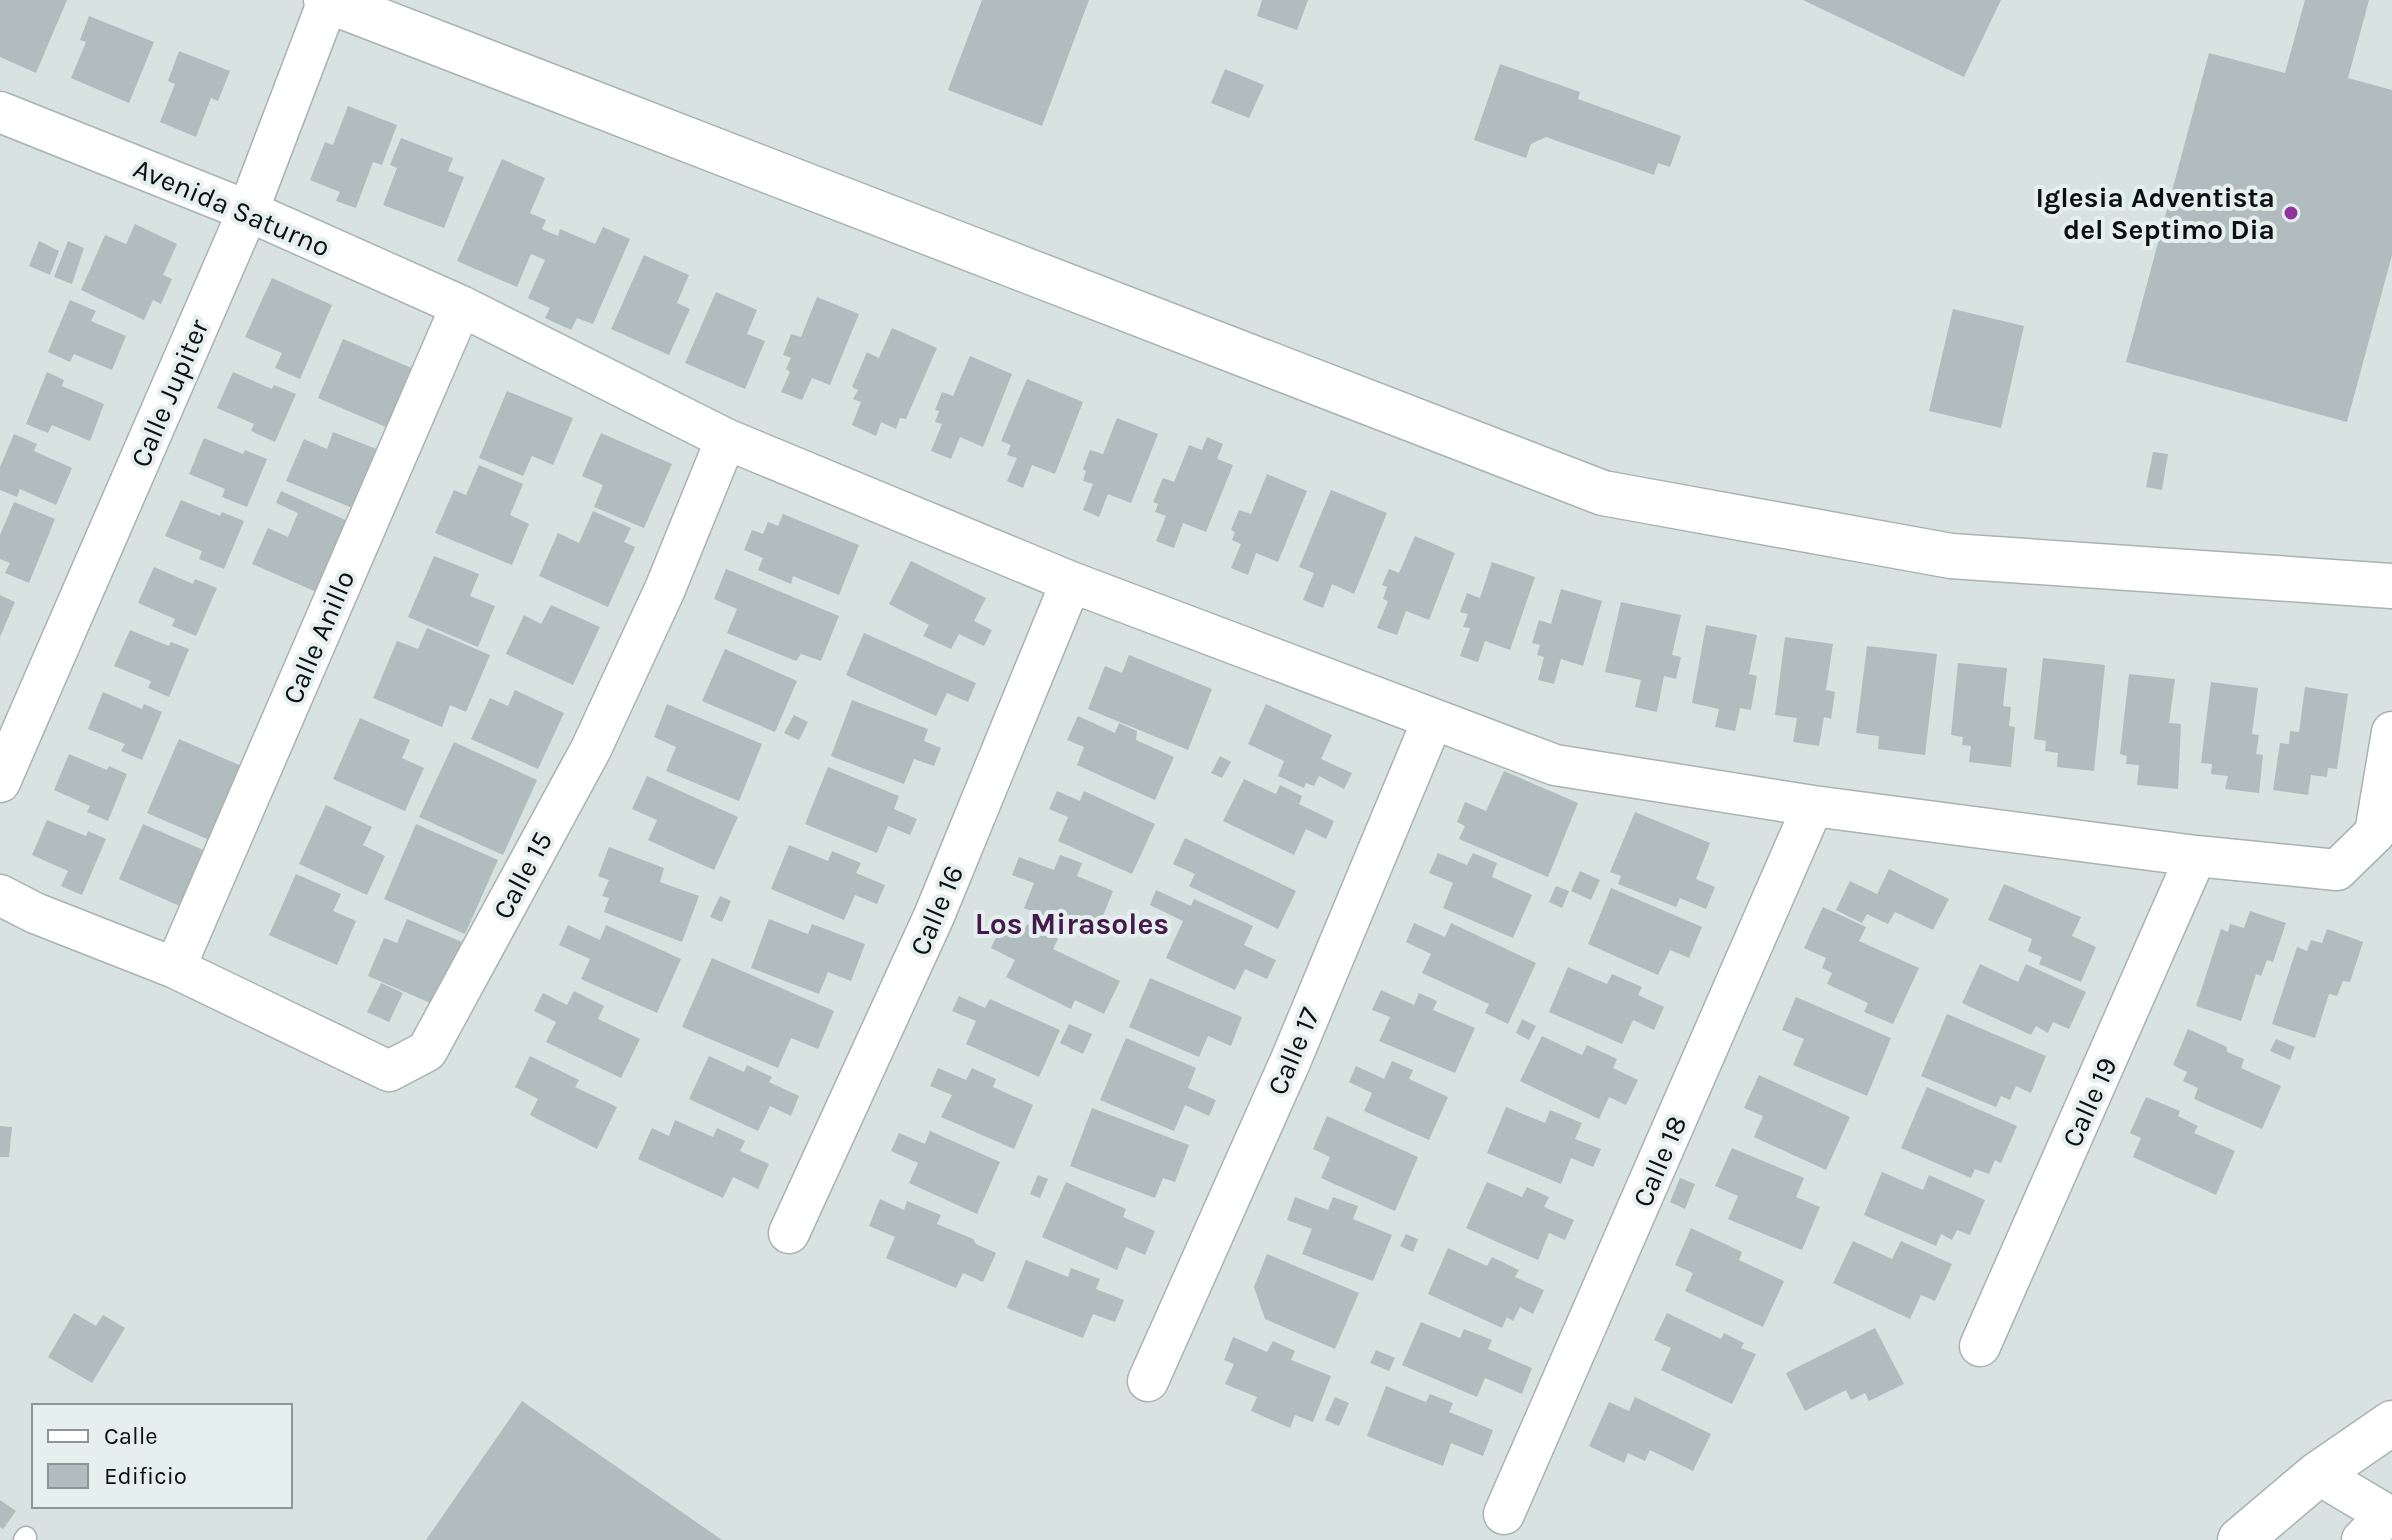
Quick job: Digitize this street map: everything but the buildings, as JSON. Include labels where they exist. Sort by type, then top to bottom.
[{"type":"street","name":"Calle Jupiter","points":[[0,782],[248,211],[327,0]]},
{"type":"street","points":[[327,0],[1603,493],[1951,556],[2392,586]]},
{"type":"street","name":"Avenida Saturno","points":[[0,112],[248,211],[461,306],[726,439],[1071,582],[1555,765],[1813,806],[2196,856],[2337,870],[2375,833],[2392,732]]},
{"type":"street","name":"Calle Anillo","points":[[175,968],[461,306]]},
{"type":"street","name":"Calle 15","points":[[175,968],[389,1071],[427,1051],[591,749],[665,589],[726,439]]},
{"type":"street","name":"Calle 16","points":[[789,1233],[934,916],[1071,582]]},
{"type":"street","name":"Calle 17","points":[[1148,1381],[1290,1062],[1433,719]]},
{"type":"street","name":"Calle 18","points":[[1504,1514],[1813,806]]},
{"type":"street","name":"Calle 19","points":[[1980,1346],[2196,856]]},
{"type":"street","points":[[0,895],[35,913],[175,968]]},
{"type":"street","points":[[2240,1540],[2318,1474],[2392,1423]]},
{"type":"street","points":[[2318,1474],[2381,1524]]},
{"type":"place","name":"Iglesia Adventista del Septimo Dia","points":[[2291,213]]},
{"type":"district","name":"Los Mirasoles","points":[[1072,924]]}]
